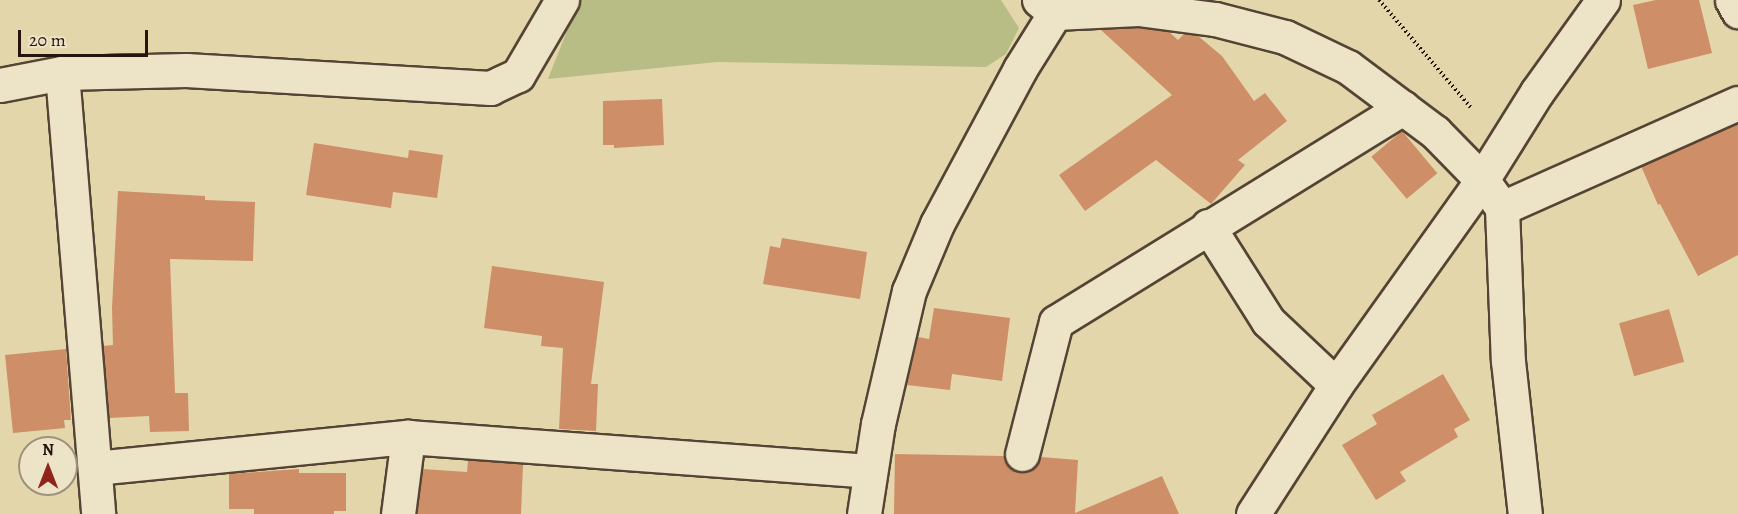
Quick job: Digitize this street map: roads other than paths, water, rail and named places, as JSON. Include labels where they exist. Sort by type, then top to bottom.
[{"type":"street","points":[[0,85],[62,73],[186,70],[489,88],[518,75],[562,0]]},
{"type":"street","points":[[1253,514],[1336,385],[1482,180],[1537,92],[1603,0]]},
{"type":"street","points":[[1732,0],[1738,10]]},
{"type":"street","points":[[864,514],[869,471],[909,291],[937,224],[1020,69],[1047,7],[1138,9],[1215,19],[1285,37],[1348,67],[1435,132],[1482,180],[1502,208],[1508,361],[1526,514]]},
{"type":"street","points":[[62,73],[98,514]]},
{"type":"street","points":[[1502,208],[1738,104]]},
{"type":"street","points":[[1022,454],[1056,322],[1208,226],[1403,108]]},
{"type":"street","points":[[1208,226],[1268,321],[1336,385]]},
{"type":"street","points":[[95,468],[408,437],[869,471]]},
{"type":"street","points":[[398,514],[408,437]]}]
